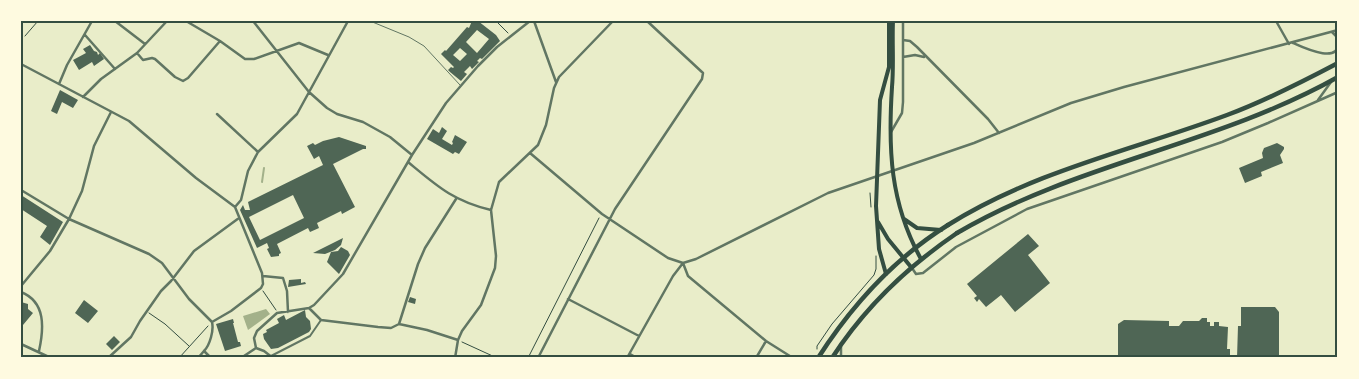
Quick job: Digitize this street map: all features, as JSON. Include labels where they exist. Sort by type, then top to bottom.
[{"type":"main road","points":[[891,21],[890,134],[892,170],[902,218],[921,259]]},
{"type":"main road","points":[[886,274],[879,249],[877,175],[880,100],[889,67],[891,21]]},
{"type":"main road","points":[[819,357],[853,310],[886,274],[915,248],[948,225],[1006,194],[1042,178],[1229,114],[1276,94],[1338,63]]},
{"type":"main road","points":[[832,358],[875,301],[911,267],[956,233],[1020,199],[1084,175],[1181,144],[1297,98],[1336,78]]},
{"type":"main road","points":[[902,218],[918,228],[941,230]]},
{"type":"main road","points":[[877,220],[884,235],[911,267]]},
{"type":"street","points":[[59,85],[67,65],[92,21]]},
{"type":"street","points":[[115,21],[145,44]]},
{"type":"street","points":[[83,97],[101,79],[116,70],[145,44],[167,21]]},
{"type":"street","points":[[186,21],[220,41],[245,59],[254,59],[299,43],[328,55]]},
{"type":"street","points":[[253,21],[309,92],[330,110],[363,122],[390,138],[412,155]]},
{"type":"street","points":[[235,207],[241,200],[248,171],[258,152],[297,114],[348,21]]},
{"type":"street","points":[[256,348],[254,338],[257,331],[278,313],[309,308],[314,305],[343,274],[412,155],[446,103],[478,66],[511,36],[532,21],[556,82]]},
{"type":"street","points":[[455,358],[458,340],[462,331],[483,300],[495,268],[496,256],[490,210],[499,182],[538,145],[543,135],[556,82],[559,77],[613,21]]},
{"type":"street","points":[[538,358],[610,219],[696,90],[704,73],[647,21]]},
{"type":"street","points":[[890,134],[902,113],[904,102],[903,21]]},
{"type":"street","points":[[1276,21],[1291,43],[1318,53],[1333,52],[1338,44],[1336,36],[1331,32]]},
{"type":"street","points":[[530,153],[602,214],[668,258],[682,263],[696,259],[810,200],[1000,133],[1096,94],[1338,30]]},
{"type":"street","points":[[85,34],[116,70]]},
{"type":"street","points":[[903,40],[910,41],[1000,133]]},
{"type":"street","points":[[136,52],[143,60],[155,59],[174,77],[183,82],[220,41]]},
{"type":"street","points":[[903,57],[915,55],[925,57]]},
{"type":"street","points":[[21,64],[129,120],[196,178],[235,207],[263,276],[263,281],[261,288],[232,311],[212,322]]},
{"type":"street","points":[[1315,102],[1321,98],[1336,78]]},
{"type":"street","points":[[911,267],[916,274],[923,273],[956,247],[1027,209],[1222,142],[1338,92]]},
{"type":"street","points":[[21,286],[50,251],[68,219],[82,191],[94,146],[112,112]]},
{"type":"street","points":[[217,114],[258,152]]},
{"type":"street","points":[[408,162],[434,185],[456,199],[490,210]]},
{"type":"street","points":[[21,190],[68,219],[149,254],[162,263],[189,299],[212,322],[213,326],[208,348],[198,358]]},
{"type":"street","points":[[398,324],[425,248],[456,199]]},
{"type":"street","points":[[108,358],[131,337],[161,291],[194,251],[239,218]]},
{"type":"street","points":[[627,358],[682,263]]},
{"type":"street","points":[[682,263],[688,276],[766,341],[793,358]]},
{"type":"street","points":[[263,276],[283,278],[288,312]]},
{"type":"street","points":[[21,292],[30,296],[38,304],[42,320],[39,351]]},
{"type":"street","points":[[568,299],[640,336]]},
{"type":"street","points":[[309,308],[322,320],[391,328],[398,324],[427,330],[458,340]]},
{"type":"street","points":[[256,348],[272,357],[310,336],[322,320]]},
{"type":"street","points":[[756,358],[766,341]]},
{"type":"street","points":[[21,344],[39,351],[50,358]]},
{"type":"street","points":[[841,344],[841,358]]},
{"type":"street","points":[[241,358],[256,348]]},
{"type":"street","points":[[204,351],[211,358]]},
{"type":"street","points":[[630,354],[637,358]]},
{"type":"lane","points":[[370,21],[409,37],[424,46],[460,85]]},
{"type":"path","points":[[25,36],[38,21]]},
{"type":"path","points":[[496,21],[511,36]]},
{"type":"path","points":[[528,358],[602,214]]},
{"type":"path","points":[[819,357],[817,346],[832,324],[876,273]]},
{"type":"path","points":[[261,288],[278,313]]},
{"type":"path","points":[[147,312],[165,324],[189,346]]},
{"type":"path","points":[[179,358],[212,322]]},
{"type":"path","points":[[458,340],[498,358]]},
{"type":"shaded area","points":[[266,309],[270,314],[248,330],[243,316]]},
{"type":"building","points":[[472,21],[478,21],[496,35],[500,41],[482,59],[480,58],[477,61],[479,62],[472,69],[470,66],[464,72],[467,74],[461,81],[448,70],[454,67],[441,54],[446,51],[467,27],[469,28]],"holes":[[[477,30],[489,39],[477,53],[466,42]],[[460,48],[467,54],[460,61],[453,55]]]},
{"type":"building","points":[[90,45],[104,59],[94,66],[92,62],[79,70],[73,60],[86,53],[83,49]]},
{"type":"building","points":[[60,90],[78,100],[73,108],[62,102],[57,114],[51,111]]},
{"type":"building","points":[[442,127],[447,131],[442,139],[452,145],[455,135],[467,142],[459,154],[455,152],[453,154],[427,139],[433,129],[439,133]]},
{"type":"building","points":[[339,137],[366,146],[366,149],[333,164],[355,207],[342,214],[341,211],[317,223],[319,228],[310,232],[308,228],[277,244],[281,253],[279,256],[271,257],[267,249],[269,248],[267,243],[257,248],[240,210],[243,205],[245,210],[250,210],[248,202],[323,165],[319,156],[314,159],[307,146]],"holes":[[[293,195],[304,218],[260,240],[249,217]]]},
{"type":"building","points":[[1277,143],[1284,147],[1280,155],[1283,163],[1261,172],[1262,176],[1245,183],[1239,168],[1263,158],[1264,148]]},
{"type":"building","points":[[21,195],[63,222],[50,245],[40,237],[47,226],[21,209]]},
{"type":"building","points":[[1028,234],[1039,246],[1028,255],[1050,283],[1015,312],[1001,295],[986,307],[979,299],[977,302],[974,298],[977,296],[967,284]]},
{"type":"building","points":[[343,238],[341,245],[335,250],[325,254],[313,253]]},
{"type":"building","points":[[341,247],[348,251],[350,255],[339,274],[327,262],[331,252],[338,251]]},
{"type":"building","points":[[301,279],[301,283],[305,282],[306,284],[288,287],[289,280]]},
{"type":"building","points":[[410,297],[416,299],[415,304],[408,302]]},
{"type":"building","points":[[84,300],[98,311],[88,323],[75,313]]},
{"type":"building","points":[[21,302],[28,304],[28,309],[33,313],[23,325],[21,323]]},
{"type":"building","points":[[1241,307],[1275,307],[1279,312],[1279,358],[1237,358],[1238,326],[1241,326]]},
{"type":"building","points":[[305,310],[306,317],[310,321],[311,329],[309,332],[278,348],[271,349],[264,339],[263,334],[267,332],[266,330],[279,323],[277,319],[284,315],[286,320]]},
{"type":"building","points":[[1202,318],[1207,318],[1210,326],[1214,326],[1214,322],[1219,322],[1219,326],[1228,327],[1227,349],[1230,349],[1230,356],[1227,356],[1227,358],[1118,358],[1118,324],[1124,320],[1169,321],[1169,326],[1179,326],[1183,321],[1199,321]]},
{"type":"building","points":[[233,319],[238,342],[240,342],[241,346],[225,351],[216,324]]},
{"type":"building","points":[[114,336],[120,342],[112,350],[106,344]]},
{"type":"waterway","points":[[262,182],[264,168]]}]
